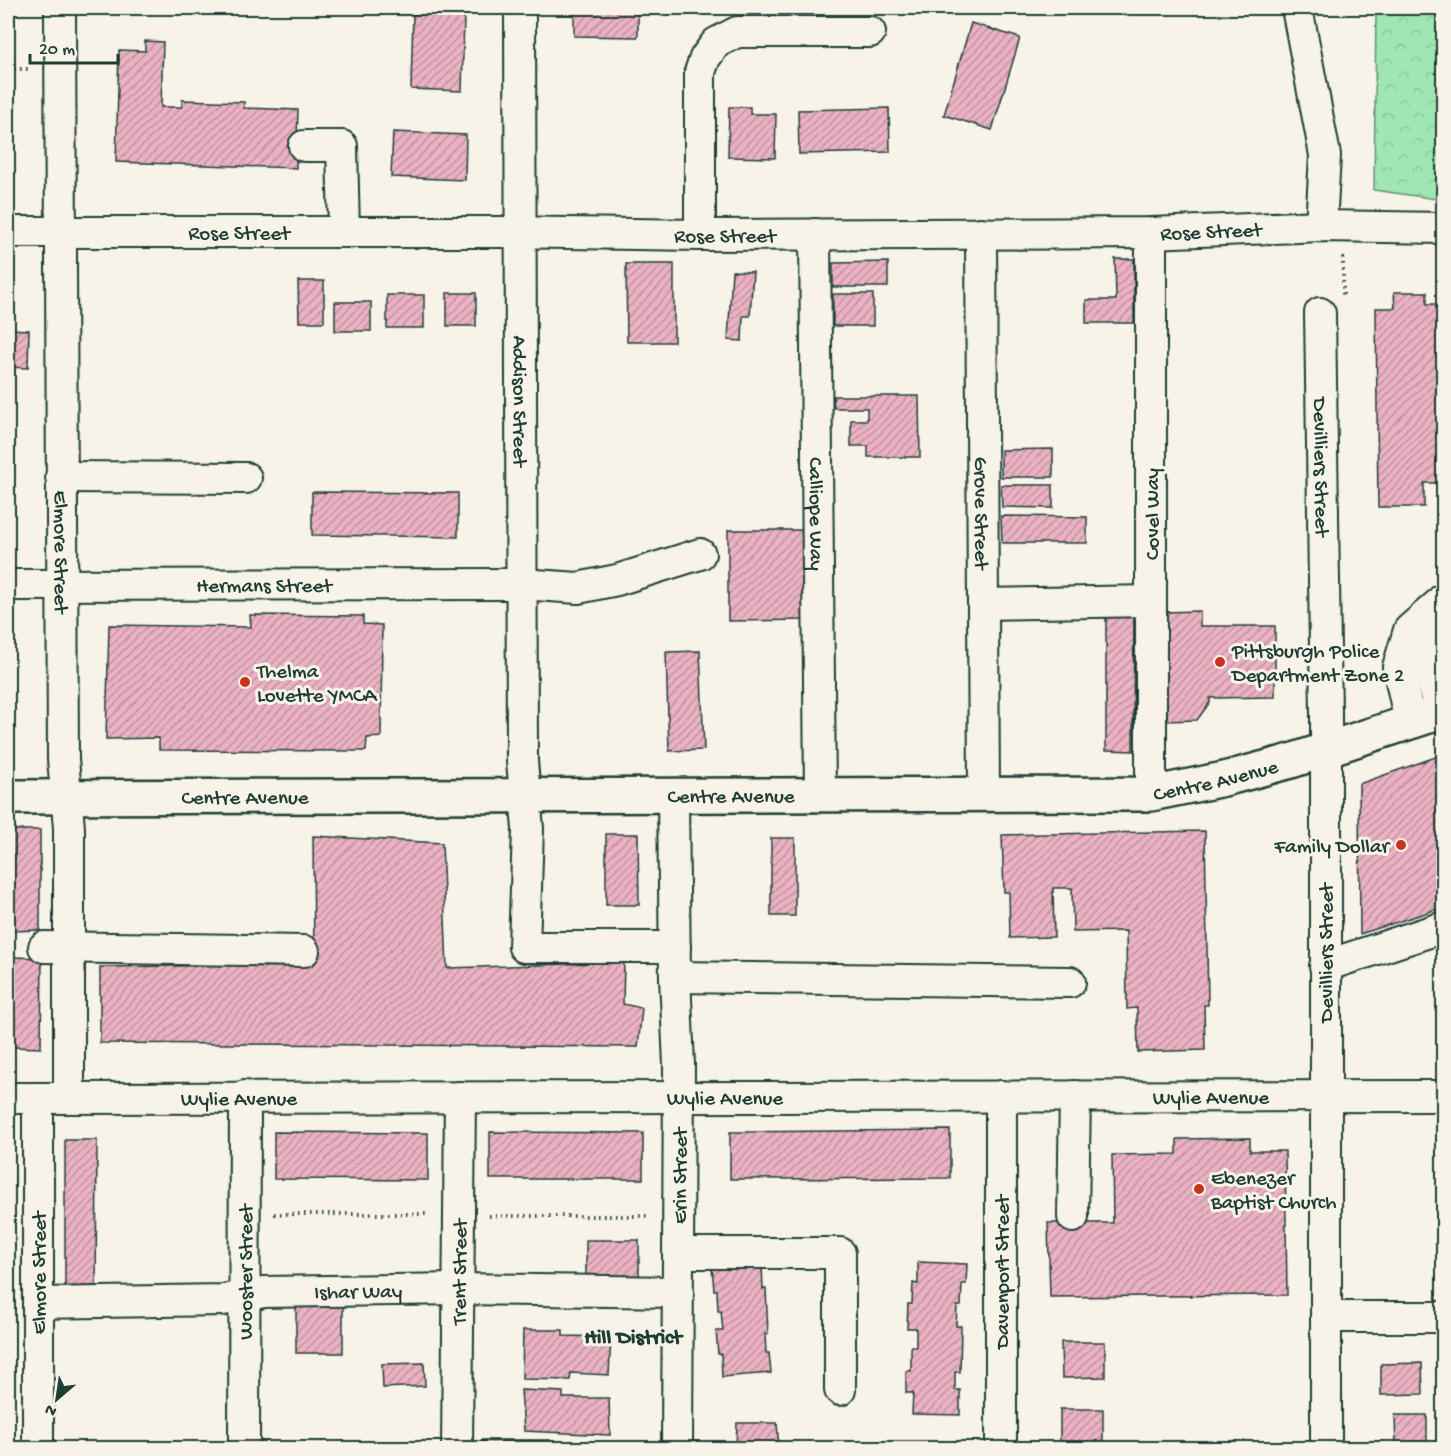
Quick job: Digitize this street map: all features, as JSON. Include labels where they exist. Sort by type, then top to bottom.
[{"type":"main road","name":"Centre Avenue","points":[[8,797],[1151,795],[1224,779],[1326,750],[1431,715]]},
{"type":"street","name":"Elmore Street","points":[[60,8],[61,585],[63,759],[69,828],[57,947],[69,1097]]},
{"type":"street","name":"Addison Street","points":[[519,8],[522,761],[528,829],[524,947],[675,947]]},
{"type":"street","points":[[1296,8],[1325,155],[1321,226]]},
{"type":"street","points":[[700,235],[700,72],[705,58],[716,43],[736,32],[870,32]]},
{"type":"street","points":[[304,146],[342,146],[344,232]]},
{"type":"street","name":"Rose Street","points":[[8,232],[520,232],[700,235],[1151,233],[1321,226],[1443,228]]},
{"type":"street","name":"Grove Street","points":[[981,233],[984,795]]},
{"type":"street","name":"Covel Way","points":[[1151,233],[1151,795]]},
{"type":"street","name":"Calliope Way","points":[[815,234],[820,795]]},
{"type":"street","name":"Devilliers Street","points":[[1320,314],[1326,750],[1326,1449]]},
{"type":"street","points":[[61,477],[246,478]]},
{"type":"street","name":"Hermans Street","points":[[8,585],[522,584],[578,588],[617,580],[700,554]]},
{"type":"street","points":[[1431,715],[1427,666],[1432,628],[1443,599]]},
{"type":"street","points":[[983,604],[1151,601]]},
{"type":"street","name":"Erin Street","points":[[673,796],[675,977],[680,1065],[677,1449]]},
{"type":"street","points":[[1325,966],[1443,927]]},
{"type":"street","points":[[57,947],[304,951]]},
{"type":"street","points":[[675,977],[1070,982]]},
{"type":"street","name":"Wooster Street","points":[[244,1449],[245,1096]]},
{"type":"street","name":"Davenport Street","points":[[1001,1096],[1001,1449]]},
{"type":"street","points":[[1073,1217],[1075,1096]]},
{"type":"street","name":"Wylie Avenue","points":[[8,1098],[1443,1096]]},
{"type":"street","name":"Trent Street","points":[[457,1449],[460,1097]]},
{"type":"street","name":"Elmore Street","points":[[38,1098],[38,1449]]},
{"type":"street","points":[[678,1253],[840,1253],[840,1390]]},
{"type":"street","name":"Ishar Way","points":[[38,1304],[223,1300],[264,1292],[458,1289],[678,1292]]},
{"type":"street","points":[[1326,1317],[1443,1317]]},
{"type":"path","points":[[8,69],[30,69]]},
{"type":"path","points":[[264,1214],[437,1215]]},
{"type":"path","points":[[488,1216],[651,1216]]},
{"type":"green space","points":[[1376,8],[1443,8],[1443,200],[1374,190]]},
{"type":"building","points":[[574,8],[638,8],[638,37],[574,36]]},
{"type":"building","points":[[413,14],[464,15],[462,91],[411,89]]},
{"type":"building","points":[[971,23],[1020,38],[992,130],[944,115]]},
{"type":"building","points":[[145,41],[163,42],[161,107],[182,107],[182,100],[244,102],[244,108],[298,110],[296,168],[116,162],[119,50],[145,51]]},
{"type":"building","points":[[729,107],[750,107],[750,114],[776,114],[775,158],[728,157]]},
{"type":"building","points":[[889,108],[890,152],[799,154],[798,110]]},
{"type":"building","points":[[393,132],[466,135],[465,180],[391,177]]},
{"type":"building","points":[[1115,259],[1134,259],[1134,323],[1086,323],[1086,300],[1116,300]]},
{"type":"building","points":[[888,262],[888,287],[833,287],[833,263]]},
{"type":"building","points":[[626,264],[674,264],[674,342],[627,342]]},
{"type":"building","points":[[732,271],[753,272],[750,316],[743,316],[742,341],[728,340]]},
{"type":"building","points":[[298,281],[324,281],[324,322],[299,322]]},
{"type":"building","points":[[1394,292],[1427,292],[1427,304],[1444,304],[1444,483],[1424,483],[1424,507],[1378,507],[1376,308],[1395,308]]},
{"type":"building","points":[[447,293],[476,293],[476,326],[447,326]]},
{"type":"building","points":[[833,294],[873,294],[873,326],[833,326]]},
{"type":"building","points":[[387,295],[424,295],[424,328],[387,328]]},
{"type":"building","points":[[335,302],[371,302],[371,331],[335,331]]},
{"type":"building","points":[[8,329],[29,330],[28,368],[8,367]]},
{"type":"building","points":[[833,396],[919,396],[920,457],[868,457],[868,446],[851,446],[851,420],[867,420],[867,408],[834,408]]},
{"type":"building","points":[[1053,449],[1053,477],[1001,477],[1001,450]]},
{"type":"building","points":[[1001,485],[1053,485],[1053,508],[1002,507]]},
{"type":"building","points":[[312,492],[458,493],[458,537],[312,535]]},
{"type":"building","points":[[1001,516],[1087,517],[1087,543],[1002,543]]},
{"type":"building","points":[[728,530],[807,530],[807,620],[728,621]]},
{"type":"building","points":[[1106,606],[1134,606],[1133,751],[1106,750]]},
{"type":"building","name":"Pittsburgh Police Department Zone 2","points":[[1200,611],[1200,626],[1275,626],[1275,697],[1210,698],[1210,702],[1197,720],[1165,721],[1164,612]]},
{"type":"building","name":"Thelma Lovette YMCA","points":[[250,615],[363,616],[363,624],[382,625],[381,737],[367,738],[366,751],[159,750],[159,738],[106,739],[109,625],[251,627]]},
{"type":"building","points":[[700,651],[704,750],[669,751],[666,652]]},
{"type":"building","name":"Family Dollar","points":[[1444,754],[1444,907],[1360,934],[1359,784]]},
{"type":"building","points":[[12,830],[40,830],[40,930],[12,931]]},
{"type":"building","points":[[1205,831],[1208,1005],[1204,1005],[1205,1050],[1138,1052],[1137,1008],[1127,1009],[1126,931],[1073,932],[1072,888],[1053,888],[1054,937],[1010,938],[1009,892],[1004,892],[1002,835]]},
{"type":"building","points":[[606,834],[638,834],[639,905],[606,905]]},
{"type":"building","points":[[313,836],[442,843],[447,968],[624,962],[623,1004],[642,1008],[638,1047],[100,1043],[100,967],[314,964]]},
{"type":"building","points":[[771,838],[795,838],[795,916],[771,916]]},
{"type":"building","points":[[13,957],[42,958],[41,1048],[12,1047]]},
{"type":"building","points":[[950,1130],[950,1178],[730,1179],[730,1132]]},
{"type":"building","points":[[274,1132],[428,1133],[428,1180],[274,1179]]},
{"type":"building","points":[[490,1132],[643,1133],[643,1179],[490,1179]]},
{"type":"building","name":"Ebenezer Baptist Church","points":[[1250,1138],[1250,1151],[1285,1151],[1287,1295],[1050,1297],[1048,1223],[1113,1223],[1112,1155],[1177,1154],[1177,1139]]},
{"type":"building","points":[[65,1140],[97,1140],[96,1297],[65,1297]]},
{"type":"building","points":[[8,1231],[11,1231],[12,1290],[8,1290]]},
{"type":"building","points":[[586,1240],[639,1240],[639,1278],[586,1278]]},
{"type":"building","points":[[918,1262],[967,1264],[966,1284],[962,1284],[961,1306],[957,1306],[956,1326],[961,1326],[960,1372],[955,1372],[955,1390],[960,1390],[960,1415],[912,1414],[913,1393],[906,1393],[906,1371],[911,1371],[911,1346],[916,1347],[916,1328],[907,1328],[908,1304],[912,1304],[913,1283],[918,1284]]},
{"type":"building","points":[[762,1265],[763,1289],[766,1289],[768,1334],[765,1334],[766,1353],[769,1353],[771,1373],[722,1377],[721,1354],[718,1354],[716,1331],[723,1331],[721,1311],[718,1311],[717,1290],[714,1290],[712,1268]]},
{"type":"building","points":[[296,1300],[343,1300],[343,1353],[296,1353]]},
{"type":"building","points":[[523,1330],[563,1330],[563,1336],[611,1337],[609,1375],[571,1373],[570,1380],[522,1379]]},
{"type":"building","points":[[1061,1342],[1105,1342],[1105,1377],[1062,1378]]},
{"type":"building","points":[[424,1363],[425,1386],[383,1388],[382,1364]]},
{"type":"building","points":[[1422,1363],[1423,1394],[1381,1395],[1381,1364]]},
{"type":"building","points":[[521,1390],[563,1392],[563,1398],[609,1398],[610,1435],[524,1431]]},
{"type":"building","points":[[1060,1409],[1103,1409],[1103,1445],[1060,1445]]},
{"type":"building","points":[[1395,1415],[1427,1415],[1427,1448],[1396,1448]]},
{"type":"building","points":[[737,1423],[777,1423],[779,1448],[736,1448]]},
{"type":"building","points":[[482,1440],[550,1440],[550,1448],[482,1448]]},
{"type":"building","points":[[323,1444],[324,1448],[277,1448],[277,1445]]},
{"type":"place","name":"Pittsburgh Police Department Zone 2","points":[[1220,662]]},
{"type":"place","name":"Thelma Lovette YMCA","points":[[245,682]]},
{"type":"place","name":"Family Dollar","points":[[1401,845]]},
{"type":"place","name":"Ebenezer Baptist Church","points":[[1199,1189]]},
{"type":"district","name":"Hill District","points":[[633,1335]]}]
